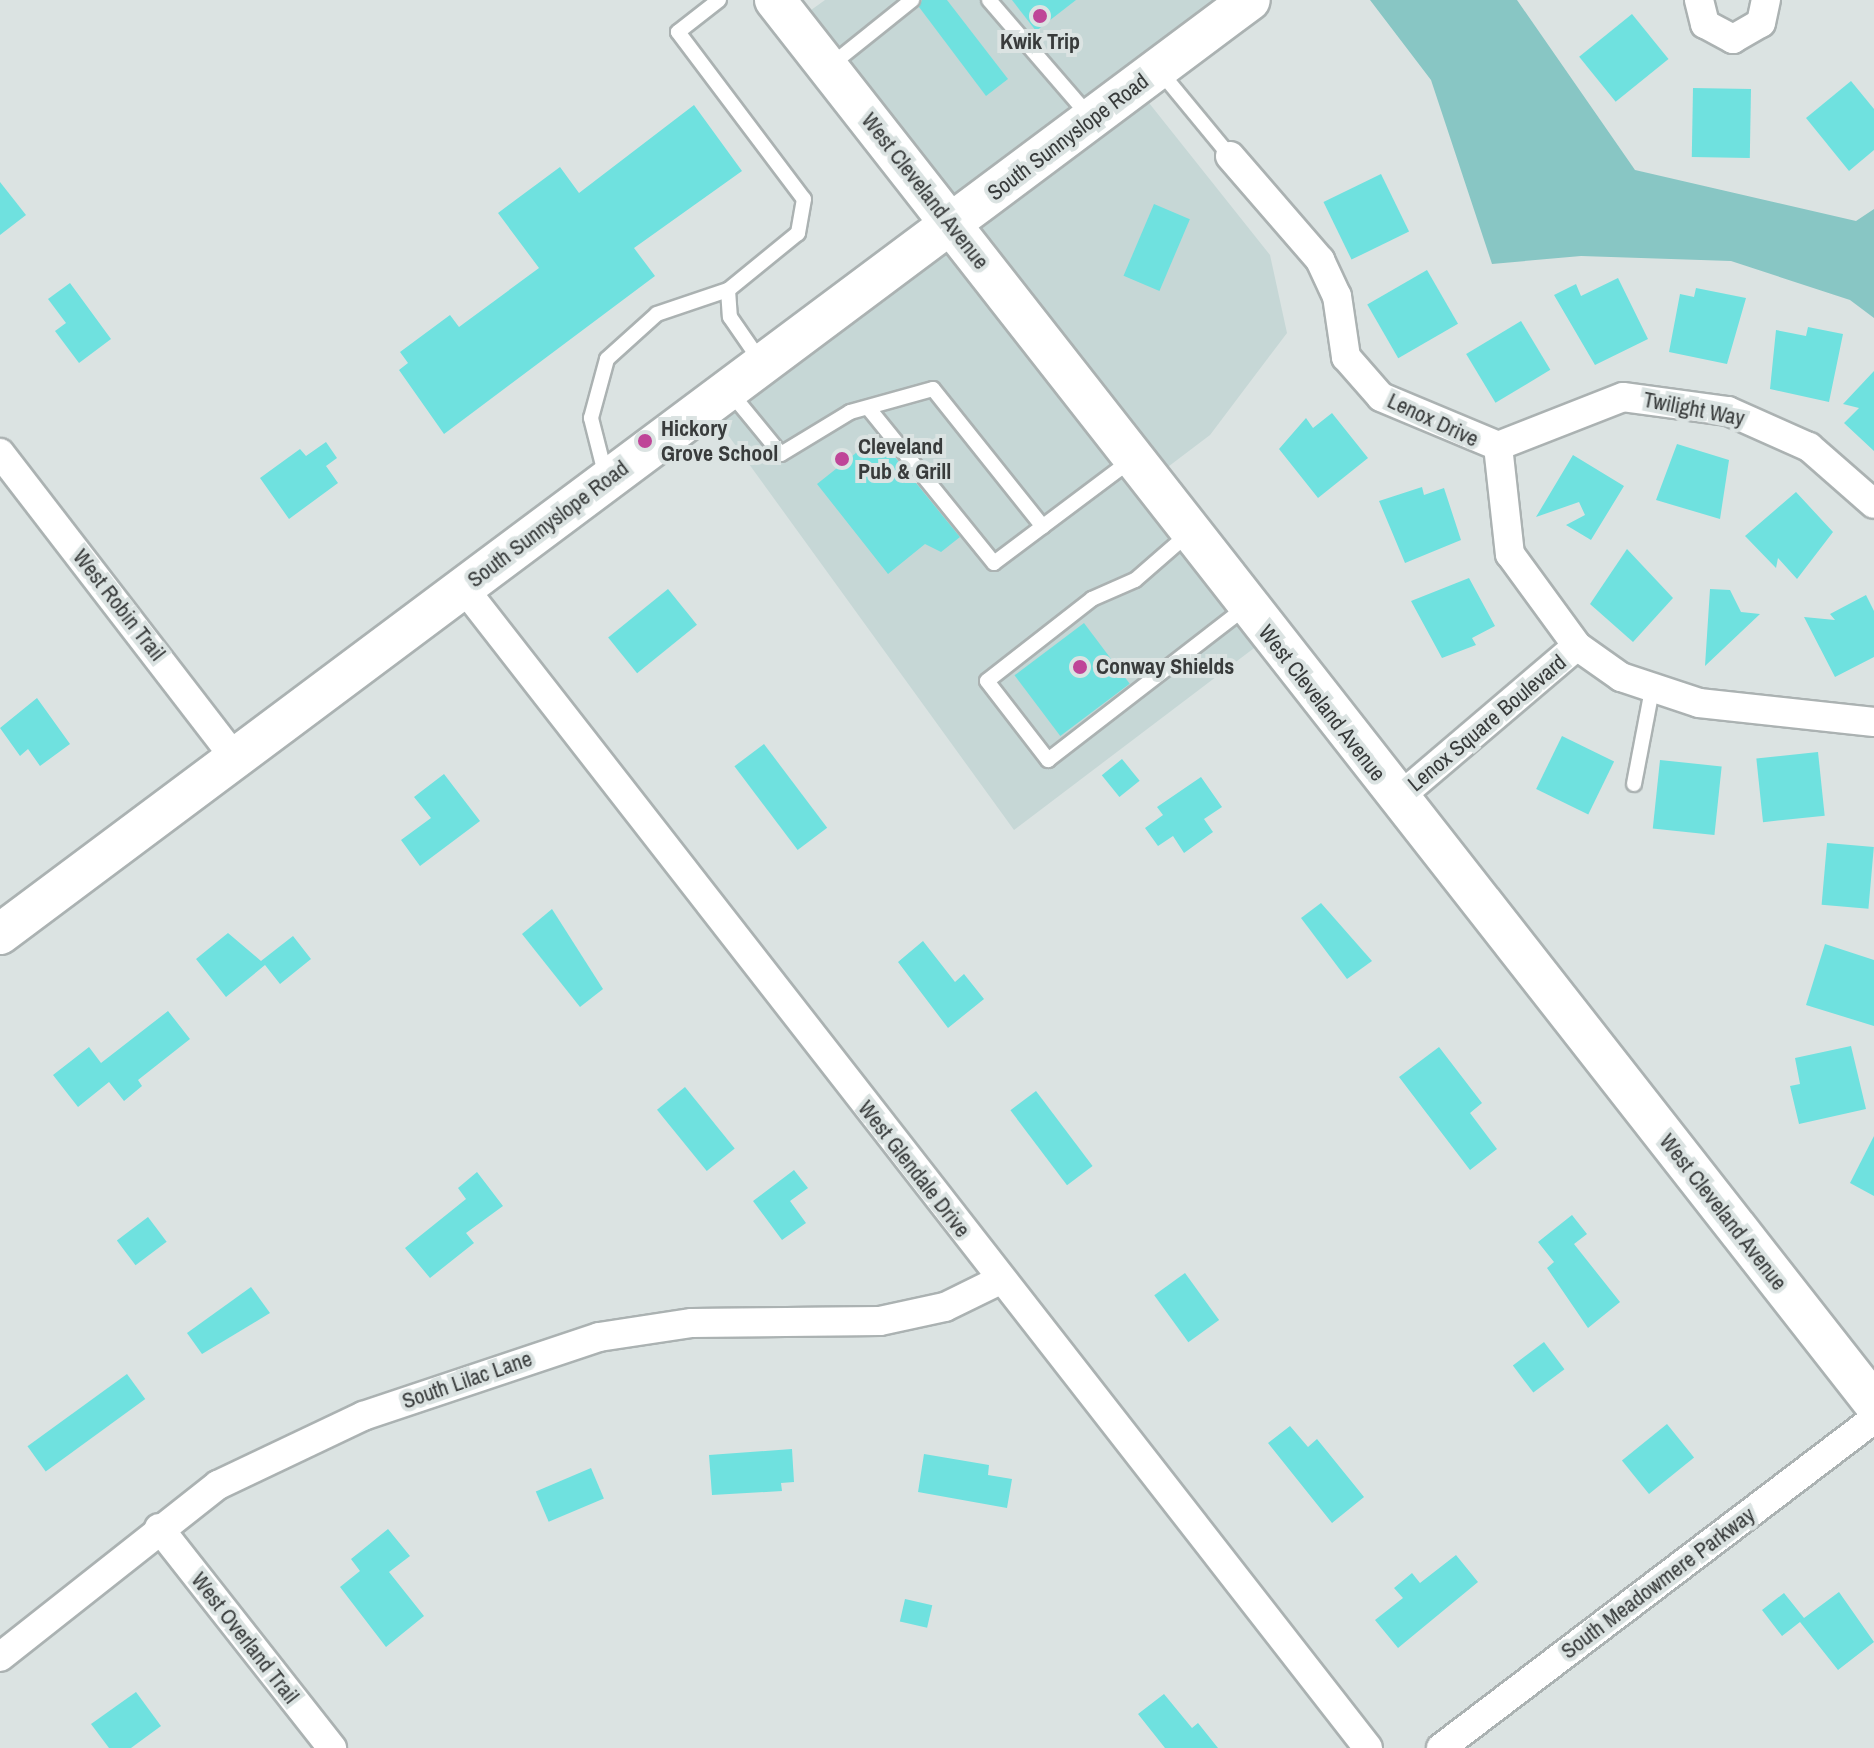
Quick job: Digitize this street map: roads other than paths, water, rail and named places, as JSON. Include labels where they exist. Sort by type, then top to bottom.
[{"type":"main road","name":"West Cleveland Avenue","points":[[775,0],[952,224],[1188,534],[1874,1403]]},
{"type":"main road","name":"South Sunnyslope Road","points":[[0,934],[1250,0]]},
{"type":"street","points":[[1699,0],[1705,24],[1733,39],[1761,23],[1766,0]]},
{"type":"street","name":"Lenox Drive","points":[[1230,156],[1320,260],[1358,378],[1420,418],[1498,446],[1510,554],[1577,646],[1652,690],[1699,703],[1874,722]]},
{"type":"street","name":"Twilight Way","points":[[1498,446],[1601,400],[1660,398],[1728,411],[1792,437],[1874,504]]},
{"type":"street","name":"West Robin Trail","points":[[0,453],[235,758]]},
{"type":"street","name":"West Glendale Drive","points":[[463,587],[1000,1280],[1368,1748]]},
{"type":"street","name":"Lenox Square Boulevard","points":[[1397,799],[1577,646]]},
{"type":"street","name":"South Lilac Lane","points":[[0,1657],[159,1528],[218,1485],[292,1446],[599,1337],[692,1323],[903,1318],[970,1298],[1000,1280]]},
{"type":"street","name":"South Meadowmere Parkway","points":[[1441,1748],[1874,1419]]},
{"type":"street","name":"West Overland Trail","points":[[159,1528],[332,1748]]},
{"type":"lane","points":[[607,480],[591,418],[607,359],[657,314],[728,290],[798,233],[804,199],[678,32],[719,0]]},
{"type":"lane","points":[[828,67],[912,0]]},
{"type":"lane","points":[[989,0],[1092,119]]},
{"type":"lane","name":"Lenox Drive","points":[[1158,69],[1230,156]]},
{"type":"lane","points":[[728,290],[730,317],[763,365]]},
{"type":"lane","points":[[728,390],[781,454],[850,412],[870,410],[933,389],[1043,527]]},
{"type":"lane","points":[[870,410],[994,563],[1131,460]]},
{"type":"lane","points":[[1188,534],[1135,580],[1092,599],[987,681],[1048,760],[1246,607]]},
{"type":"lane","points":[[1634,784],[1652,690]]},
{"type":"place","name":"Kwik Trip","points":[[1040,16]]},
{"type":"place","name":"Hickory Grove School","points":[[645,441]]},
{"type":"place","name":"Cleveland Pub & Grill","points":[[842,459]]},
{"type":"place","name":"Conway Shields","points":[[1080,667]]}]
